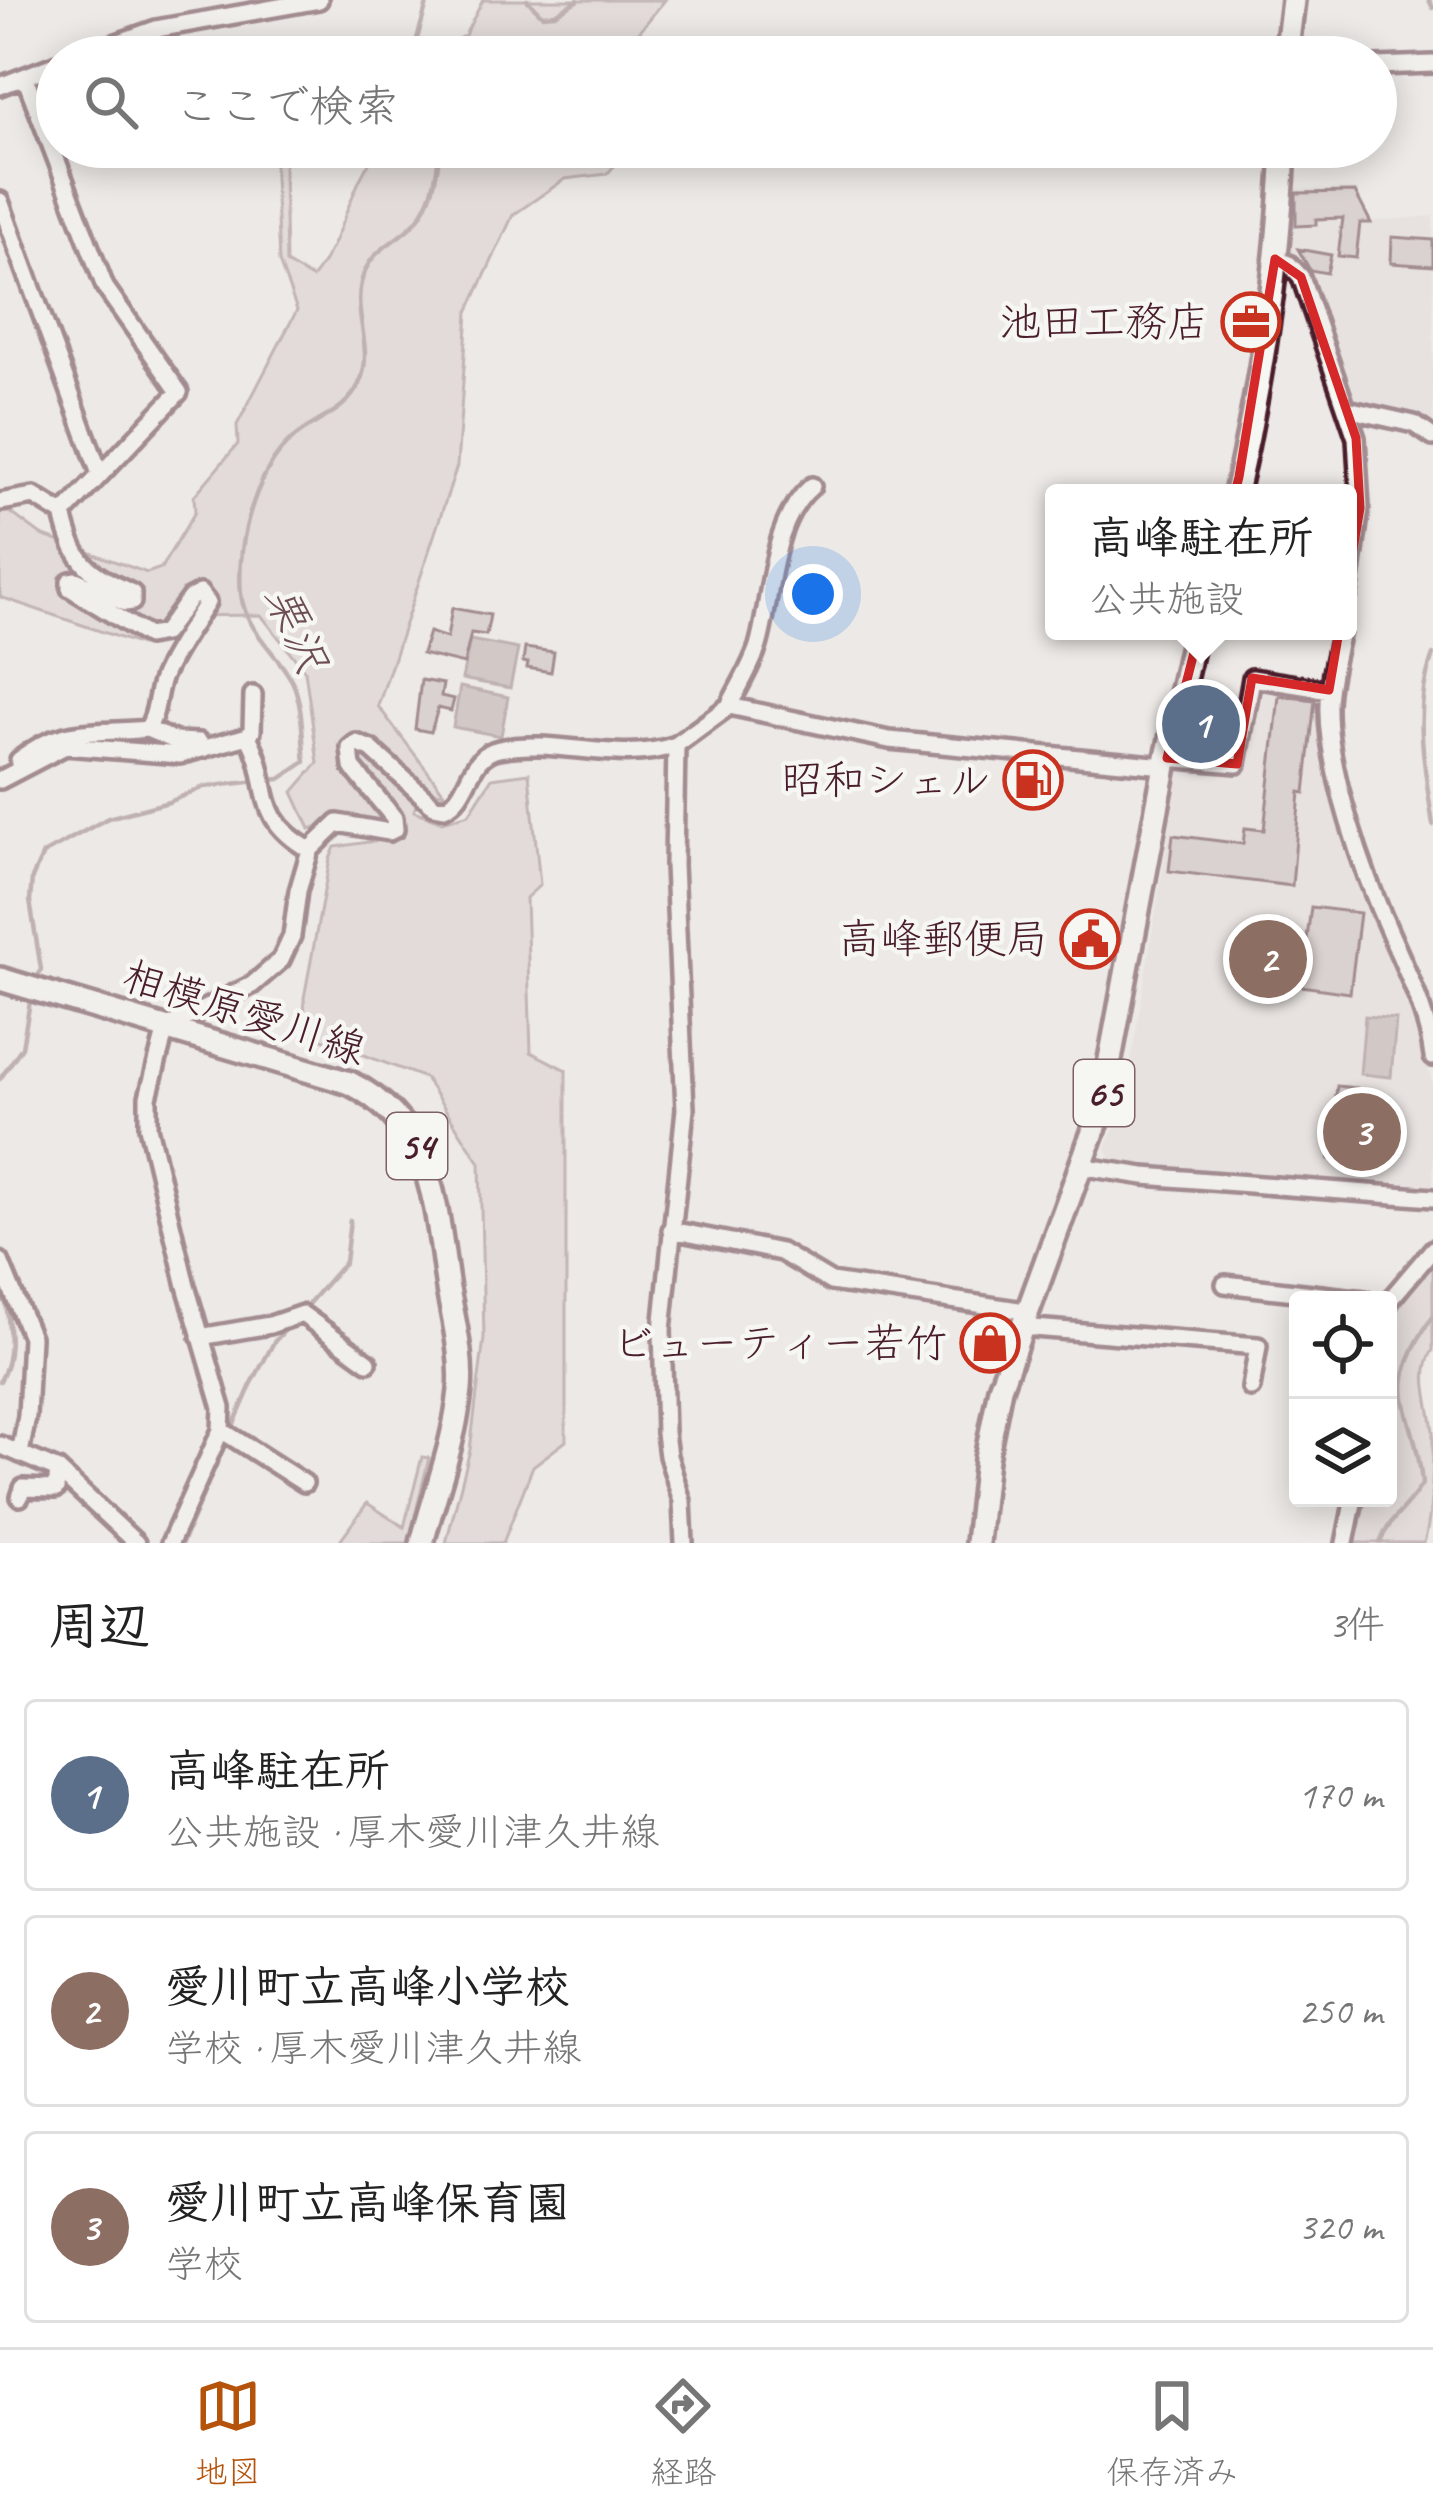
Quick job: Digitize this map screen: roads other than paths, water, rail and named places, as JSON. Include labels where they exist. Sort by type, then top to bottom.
[{"type":"main road","points":[[1289,36],[1293,0]]},
{"type":"main road","points":[[1237,484],[1275,259],[1282,168]]},
{"type":"main road","name":"65","points":[[977,1543],[993,1419],[1023,1319],[1100,1113],[1193,640]]},
{"type":"main road","name":"相模原愛川線","points":[[0,979],[350,1083],[387,1106],[423,1156],[430,1176],[460,1360],[460,1386],[422,1543]]},
{"type":"street","points":[[136,36],[319,0]]},
{"type":"street","points":[[1397,65],[1433,64]]},
{"type":"street","points":[[0,86],[36,72]]},
{"type":"street","points":[[25,76],[36,105]]},
{"type":"street","points":[[60,168],[105,287],[179,392],[63,514]]},
{"type":"street","points":[[0,202],[100,474]]},
{"type":"street","points":[[1275,259],[1289,264],[1301,277],[1347,409],[1356,438],[1357,510]]},
{"type":"street","points":[[1347,409],[1414,424],[1433,437]]},
{"type":"street","points":[[170,1543],[220,1430],[222,1408],[148,1127],[148,1097],[166,1028],[252,985],[281,960],[292,936],[310,850],[338,823],[394,829],[394,818],[352,766],[350,748],[356,743],[370,749],[434,806],[444,808],[459,797],[479,760],[500,749],[634,755],[676,745],[729,706],[758,644],[784,529],[812,486]]},
{"type":"street","points":[[0,502],[34,496],[63,514],[80,562],[134,598],[125,603],[76,580],[70,581],[70,588],[130,625],[157,636],[190,598],[200,593],[206,596],[207,602],[165,670],[153,722],[147,729]]},
{"type":"street","points":[[1339,640],[1329,690],[1330,730],[1348,814],[1375,897],[1410,975],[1433,1058]]},
{"type":"street","points":[[729,706],[889,740],[1237,764],[1252,678],[1329,690]]},
{"type":"street","points":[[7,769],[65,746],[180,755],[248,736],[254,695]]},
{"type":"street","points":[[7,769],[29,752],[74,732],[147,729],[176,741],[199,742],[203,749]]},
{"type":"street","points":[[248,736],[262,772],[262,794],[270,815],[310,850]]},
{"type":"street","points":[[676,745],[674,866],[685,1108],[662,1330],[665,1433],[682,1502],[684,1543]]},
{"type":"street","points":[[1079,1166],[1144,1176],[1433,1198]]},
{"type":"street","points":[[671,1230],[760,1245],[831,1282],[1165,1346],[1258,1346],[1251,1388]]},
{"type":"street","points":[[1397,1291],[1433,1249]]},
{"type":"street","points":[[0,1261],[32,1337],[20,1454]]},
{"type":"street","points":[[1225,1284],[1289,1291]]},
{"type":"street","points":[[200,1337],[270,1325],[302,1314],[368,1362]]},
{"type":"street","points":[[220,1430],[304,1483]]},
{"type":"street","points":[[0,1445],[58,1470],[136,1543]]},
{"type":"street","points":[[20,1497],[23,1488],[56,1489],[58,1470]]},
{"type":"street","points":[[1345,1543],[1352,1507]]},
{"type":"waterway","name":"栗沢","points":[[418,36],[428,0]]},
{"type":"waterway","name":"栗沢","points":[[527,0],[542,15],[555,14],[578,0]]},
{"type":"waterway","points":[[1429,0],[1433,8]]},
{"type":"waterway","name":"栗沢","points":[[270,780],[280,779],[305,762],[302,721],[292,681],[244,607],[240,573],[246,526],[262,481],[288,443],[342,405],[359,384],[365,359],[359,295],[364,273],[373,258],[422,213],[437,168]]},
{"type":"waterway","points":[[1433,655],[1422,718],[1433,825]]},
{"type":"waterway","name":"栗沢","points":[[37,980],[41,969],[30,901],[32,878],[43,854],[108,818],[204,787],[258,781]]},
{"type":"waterway","name":"栗沢","points":[[0,1079],[22,1047],[31,996]]},
{"type":"waterway","points":[[302,1311],[345,1262],[350,1220]]},
{"type":"waterway","name":"栗沢","points":[[0,1298],[6,1303],[10,1343],[0,1381]]},
{"type":"waterway","points":[[1380,1543],[1422,1484],[1403,1384],[1416,1343],[1433,1316]]},
{"type":"waterway","points":[[182,1543],[251,1385],[274,1342],[291,1324]]},
{"type":"place","name":"池田工務店","points":[[1251,322]]},
{"type":"place","name":"高峰駐在所","points":[[1201,724]]},
{"type":"place","name":"昭和シェル","points":[[1033,780]]},
{"type":"place","name":"高峰郵便局","points":[[1090,939]]},
{"type":"place","name":"愛川町立高峰小学校","points":[[1268,959]]},
{"type":"place","name":"愛川町立高峰保育園","points":[[1362,1132]]},
{"type":"place","name":"ビューティー若竹","points":[[990,1343]]}]
